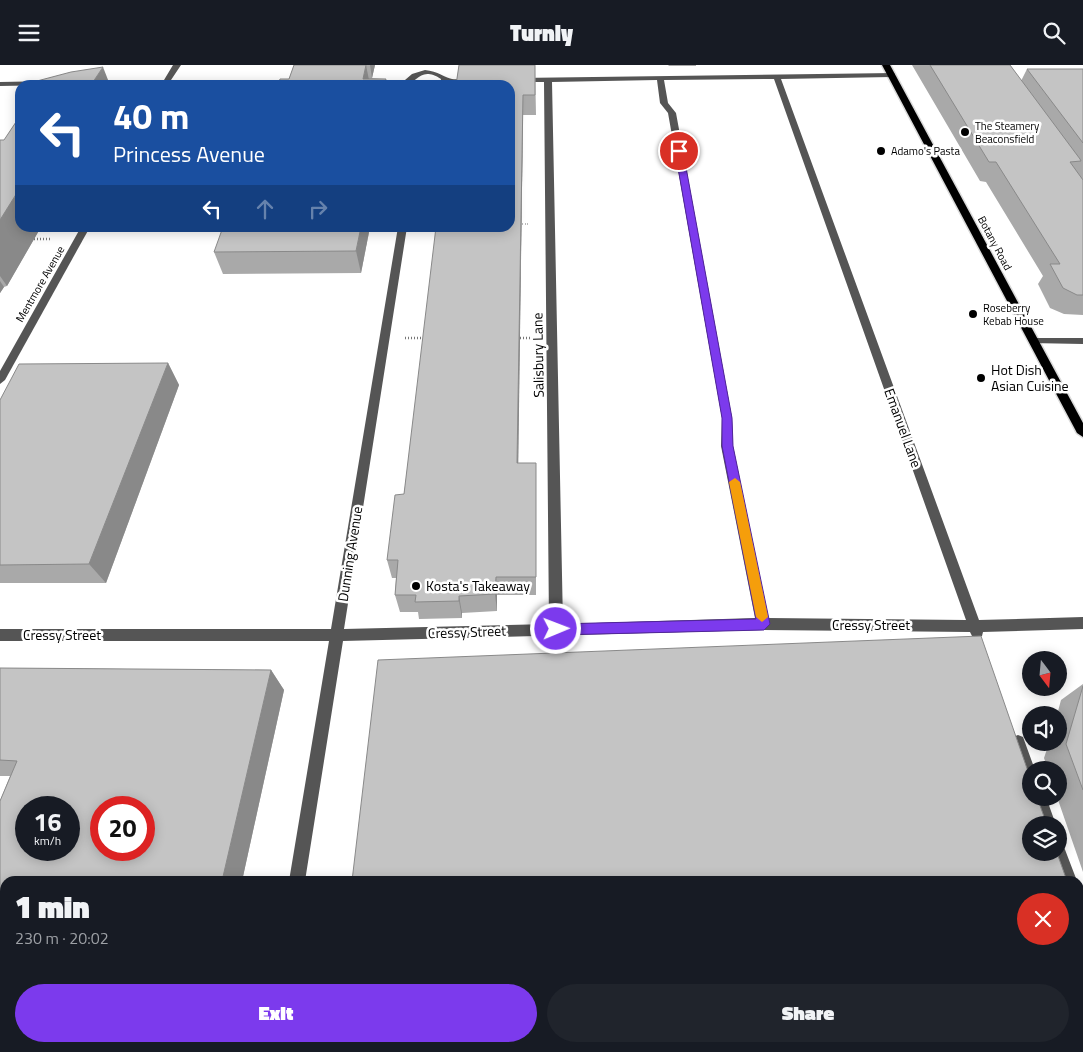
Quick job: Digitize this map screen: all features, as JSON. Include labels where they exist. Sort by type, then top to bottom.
[{"type":"main road","name":"Botany Road","points":[[886,65],[1083,433]]},
{"type":"street","points":[[168,80],[177,65]]},
{"type":"street","points":[[410,80],[414,75],[428,69],[439,74],[443,80]]},
{"type":"street","points":[[510,80],[891,75]]},
{"type":"street","name":"Emanuel Lane","points":[[777,77],[982,644]]},
{"type":"street","points":[[660,78],[664,103],[672,113],[727,418],[727,446],[764,624]]},
{"type":"street","name":"Salisbury Lane","points":[[548,80],[556,629]]},
{"type":"street","points":[[0,84],[15,84]]},
{"type":"street","name":"Mentmore Avenue","points":[[0,380],[83,232]]},
{"type":"street","name":"Dunning Avenue","points":[[298,876],[402,232]]},
{"type":"street","points":[[1034,341],[1083,341]]},
{"type":"street","name":"Cressy Street","points":[[0,635],[337,634],[764,624],[975,626],[1083,623]]},
{"type":"street","points":[[1011,725],[1024,761]]},
{"type":"street","points":[[1061,861],[1067,876]]},
{"type":"path","points":[[25,239],[50,239]]},
{"type":"path","points":[[385,338],[435,338]]},
{"type":"path","points":[[513,338],[552,338]]},
{"type":"building","points":[[294,65],[366,65],[363,79],[386,79],[280,80],[289,79]]},
{"type":"building","points":[[459,65],[535,65],[535,95],[523,95],[517,463],[536,463],[536,577],[496,577],[495,594],[459,596],[459,601],[415,602],[416,595],[395,595],[398,560],[387,560],[395,495],[404,494],[435,232],[515,232],[515,80],[457,80]]},
{"type":"building","points":[[930,65],[1010,65],[1080,159],[1081,161],[1070,162],[1083,180],[1083,295],[1077,295],[1063,288],[1050,264],[1060,264],[996,162],[989,162]]},
{"type":"building","points":[[103,67],[94,80],[41,80],[71,72]]},
{"type":"building","points":[[1027,69],[1083,69],[1083,143]]},
{"type":"building","points":[[15,124],[15,196],[0,220],[0,140],[4,140]]},
{"type":"building","points":[[221,232],[360,232],[356,251],[214,252]]},
{"type":"building","points":[[168,363],[89,564],[0,565],[0,400],[19,364]]},
{"type":"building","points":[[981,636],[1024,761],[1022,761],[1022,806],[1040,806],[1044,816],[1022,816],[1022,861],[1060,861],[1065,876],[353,876],[378,660]]},
{"type":"building","points":[[0,668],[271,670],[223,876],[0,876],[0,801],[17,761],[0,760]]},
{"type":"building","points":[[1083,686],[1083,790],[1067,747],[1067,741]]},
{"type":"slow traffic","points":[[735,482],[762,617]]},
{"type":"place","name":"The Steamery Beaconsfield","points":[[965,132]]},
{"type":"place","name":"Adamo's Pasta","points":[[881,151]]},
{"type":"place","name":"Roseberry Kebab House","points":[[973,314]]},
{"type":"place","name":"Hot Dish Asian Cuisine","points":[[981,378]]},
{"type":"place","name":"Kosta's Takeaway","points":[[416,586]]},
{"type":"route","points":[[556,629],[764,624],[727,446],[727,418],[679,151]]}]
